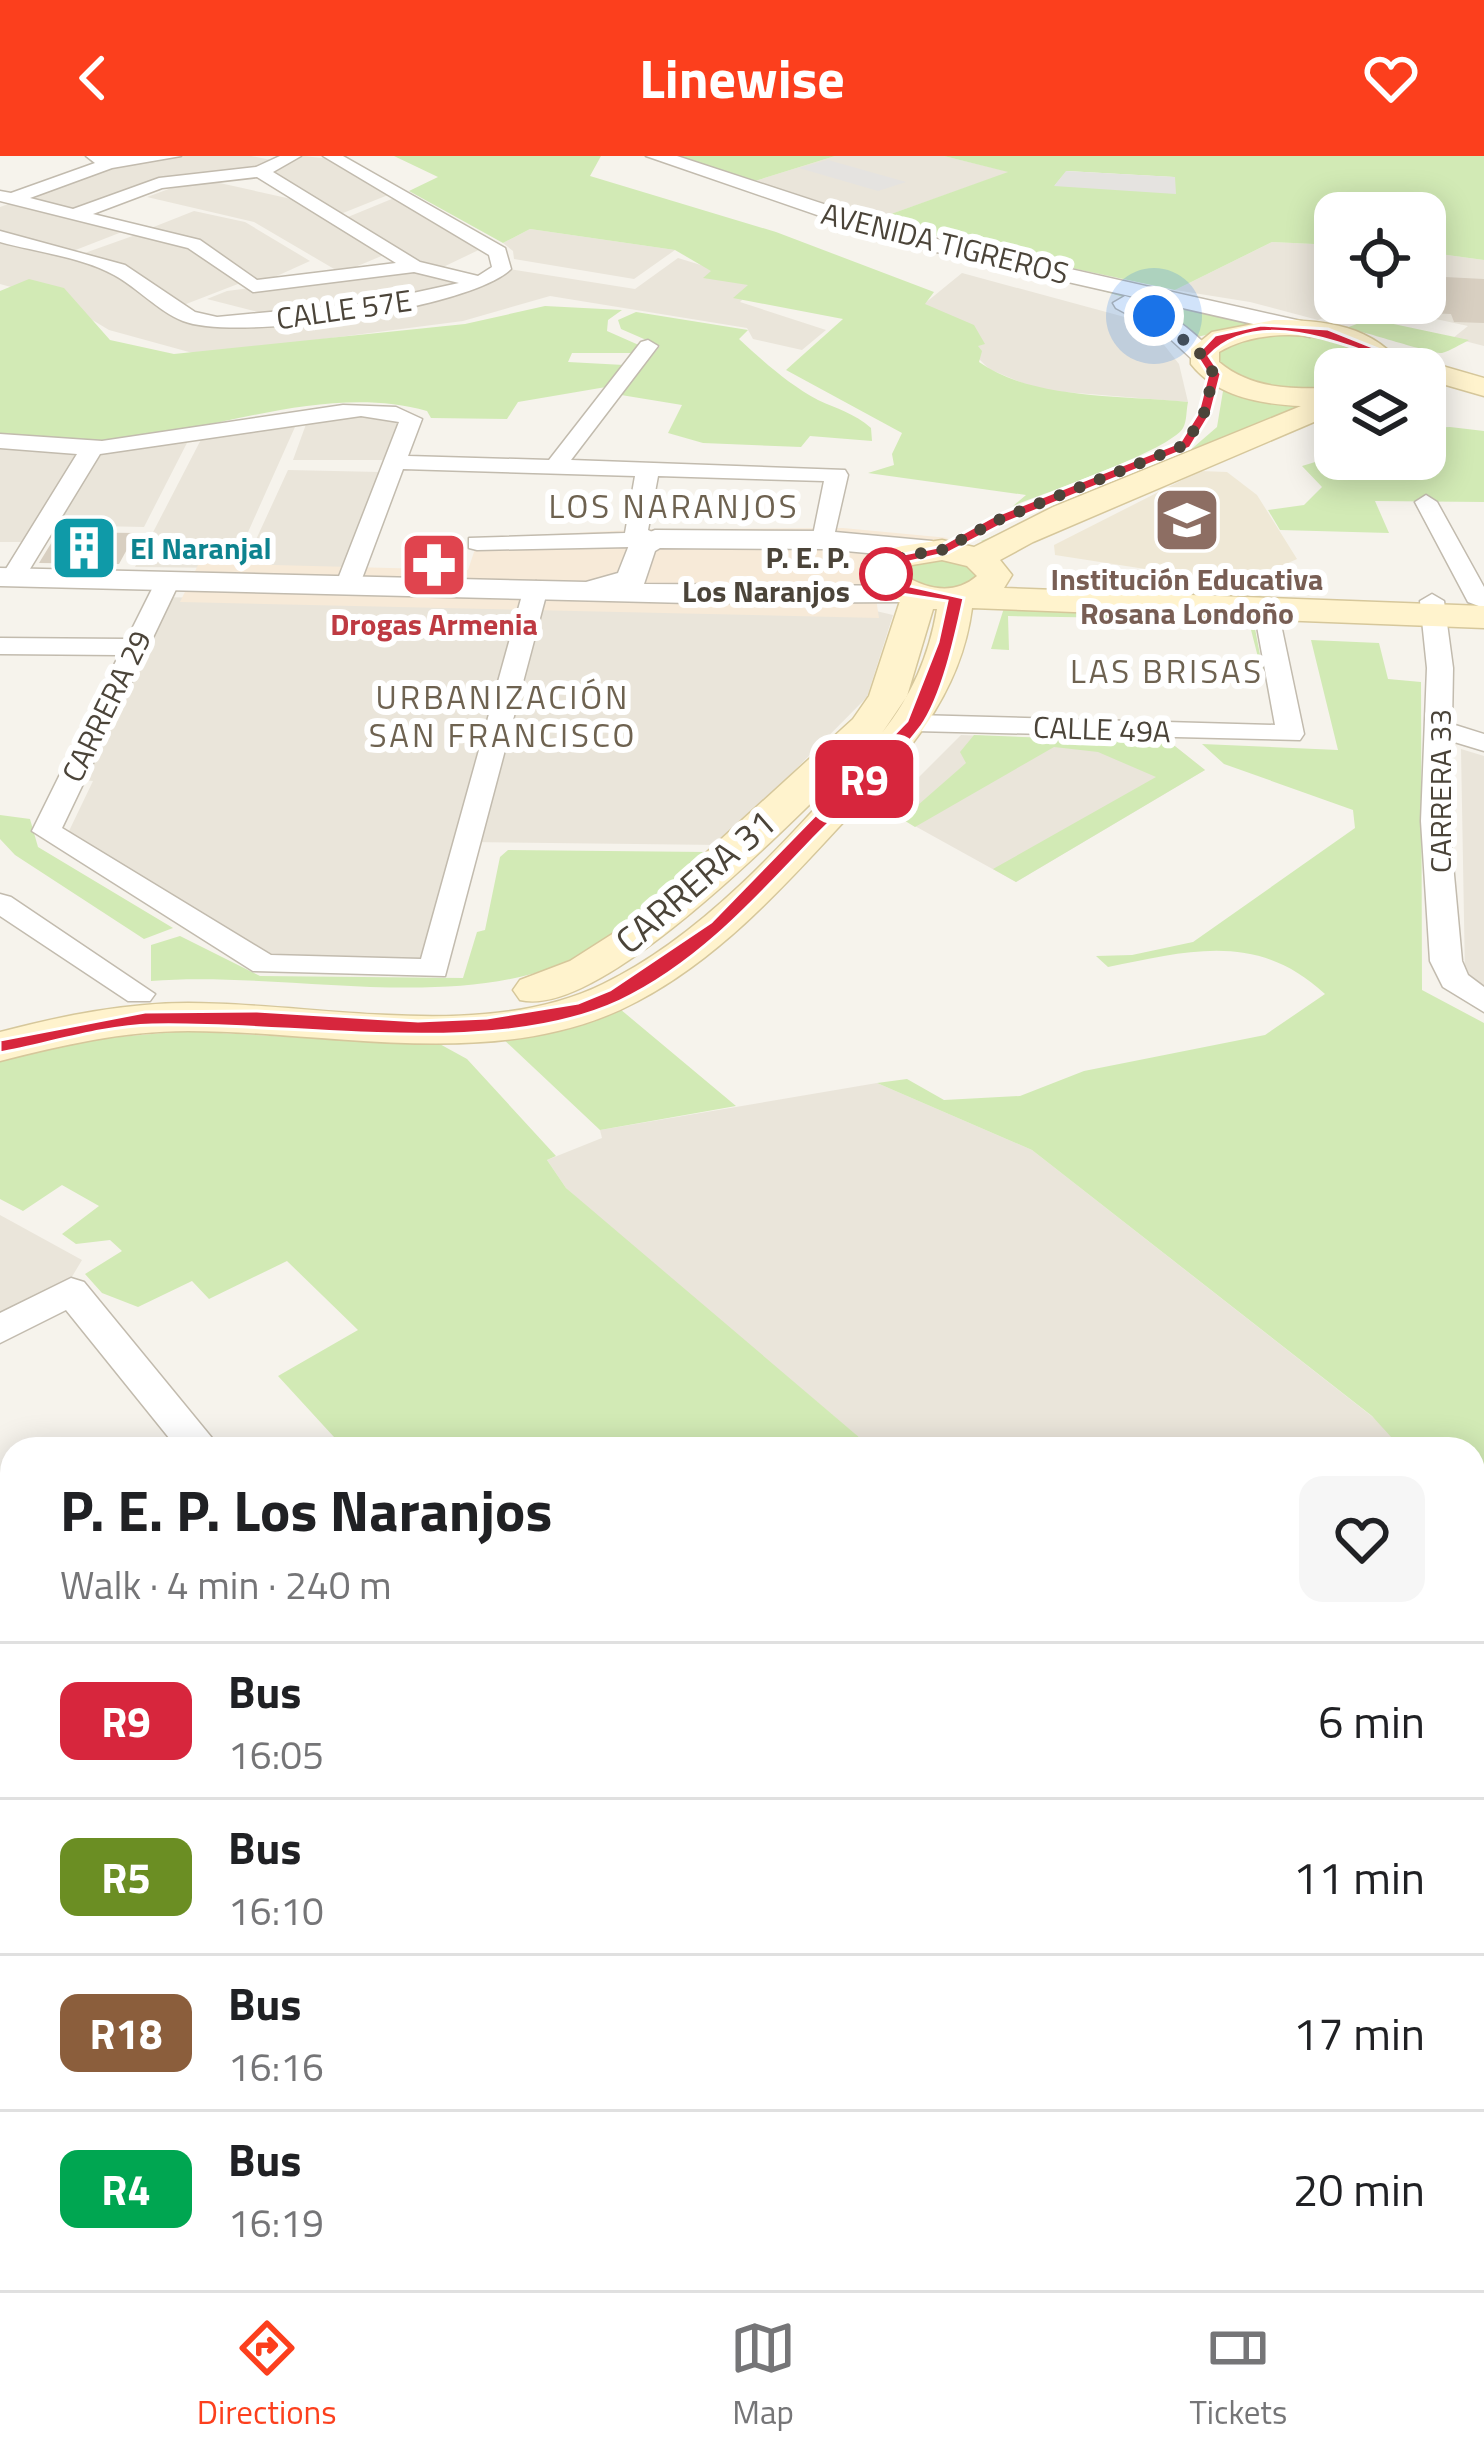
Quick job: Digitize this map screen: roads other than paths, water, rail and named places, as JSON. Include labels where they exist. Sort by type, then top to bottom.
[{"type":"main road","points":[[937,550],[998,520],[1185,445],[1201,421],[1210,343],[1261,328],[1310,330],[1352,339],[1365,348]]},
{"type":"main road","points":[[1208,364],[1262,392],[1314,397]]},
{"type":"main road","points":[[1446,376],[1484,387]]},
{"type":"main road","points":[[1446,401],[1484,404]]},
{"type":"main road","points":[[988,555],[1071,511],[1314,411]]},
{"type":"main road","points":[[1286,426],[1314,420]]},
{"type":"main road","points":[[1284,606],[937,550],[902,556],[887,569],[889,580],[937,596],[1284,606],[1483,607]]},
{"type":"main road","points":[[937,596],[991,584],[994,575],[988,555]]},
{"type":"main road","points":[[0,1047],[76,1028],[145,1018],[451,1027],[583,1009],[617,994],[718,927],[915,723],[946,642],[937,596]]},
{"type":"main road","name":"CARRERA 31","points":[[0,1019],[140,994],[185,991],[451,1000],[520,995],[586,970],[666,914],[882,711],[937,596]]},
{"type":"street","points":[[4,199],[102,160],[173,156]]},
{"type":"street","points":[[76,214],[159,183],[260,172],[293,156]]},
{"type":"street","name":"CALLE 57E","points":[[0,236],[118,269],[178,310],[203,321],[249,322],[437,296],[483,283],[502,266],[498,252],[481,241],[332,156]]},
{"type":"street","points":[[646,159],[721,194],[944,262],[1117,300],[1154,316],[1208,364]]},
{"type":"street","name":"AVENIDA TIGREROS","points":[[646,159],[909,239],[1310,330]]},
{"type":"street","points":[[260,172],[415,266],[483,283]]},
{"type":"street","points":[[4,199],[194,244],[253,286],[415,266]]},
{"type":"street","points":[[554,466],[648,346]]},
{"type":"street","points":[[0,441],[93,447],[385,411],[411,418],[348,584]]},
{"type":"street","points":[[6,577],[93,447]]},
{"type":"street","points":[[396,462],[837,475],[824,540]]},
{"type":"street","points":[[646,541],[636,530],[648,469]]},
{"type":"street","points":[[1426,502],[1483,607]]},
{"type":"street","points":[[477,543],[824,540],[937,550]]},
{"type":"street","points":[[587,590],[632,579],[646,541]]},
{"type":"street","points":[[1446,544],[1484,544]]},
{"type":"street","points":[[6,577],[937,596]]},
{"type":"street","name":"CARRERA 29","points":[[168,581],[46,831],[264,964],[434,969],[536,588]]},
{"type":"street","name":"CALLE 49A","points":[[915,723],[1290,734],[1284,606]]},
{"type":"street","name":"CARRERA 33","points":[[1423,608],[1440,729],[1436,820],[1446,961],[1454,980],[1484,1002]]},
{"type":"street","points":[[0,646],[135,647]]},
{"type":"street","points":[[1440,729],[1484,743]]},
{"type":"street","points":[[0,903],[140,994]]},
{"type":"street","points":[[0,1330],[71,1291],[191,1437]]},
{"type":"place","name":"Institución Educativa Rosana Londoño","points":[[1187,520]]},
{"type":"place","name":"El Naranjal","points":[[84,548]]},
{"type":"place","name":"Drogas Armenia","points":[[434,565]]},
{"type":"place","name":"P. E. P. Los Naranjos","points":[[886,574]]},
{"type":"district","name":"LOS NARANJOS","points":[[674,506]]},
{"type":"district","name":"LAS BRISAS","points":[[1167,671]]},
{"type":"district","name":"URBANIZACIÓN SAN FRANCISCO","points":[[503,716]]}]
